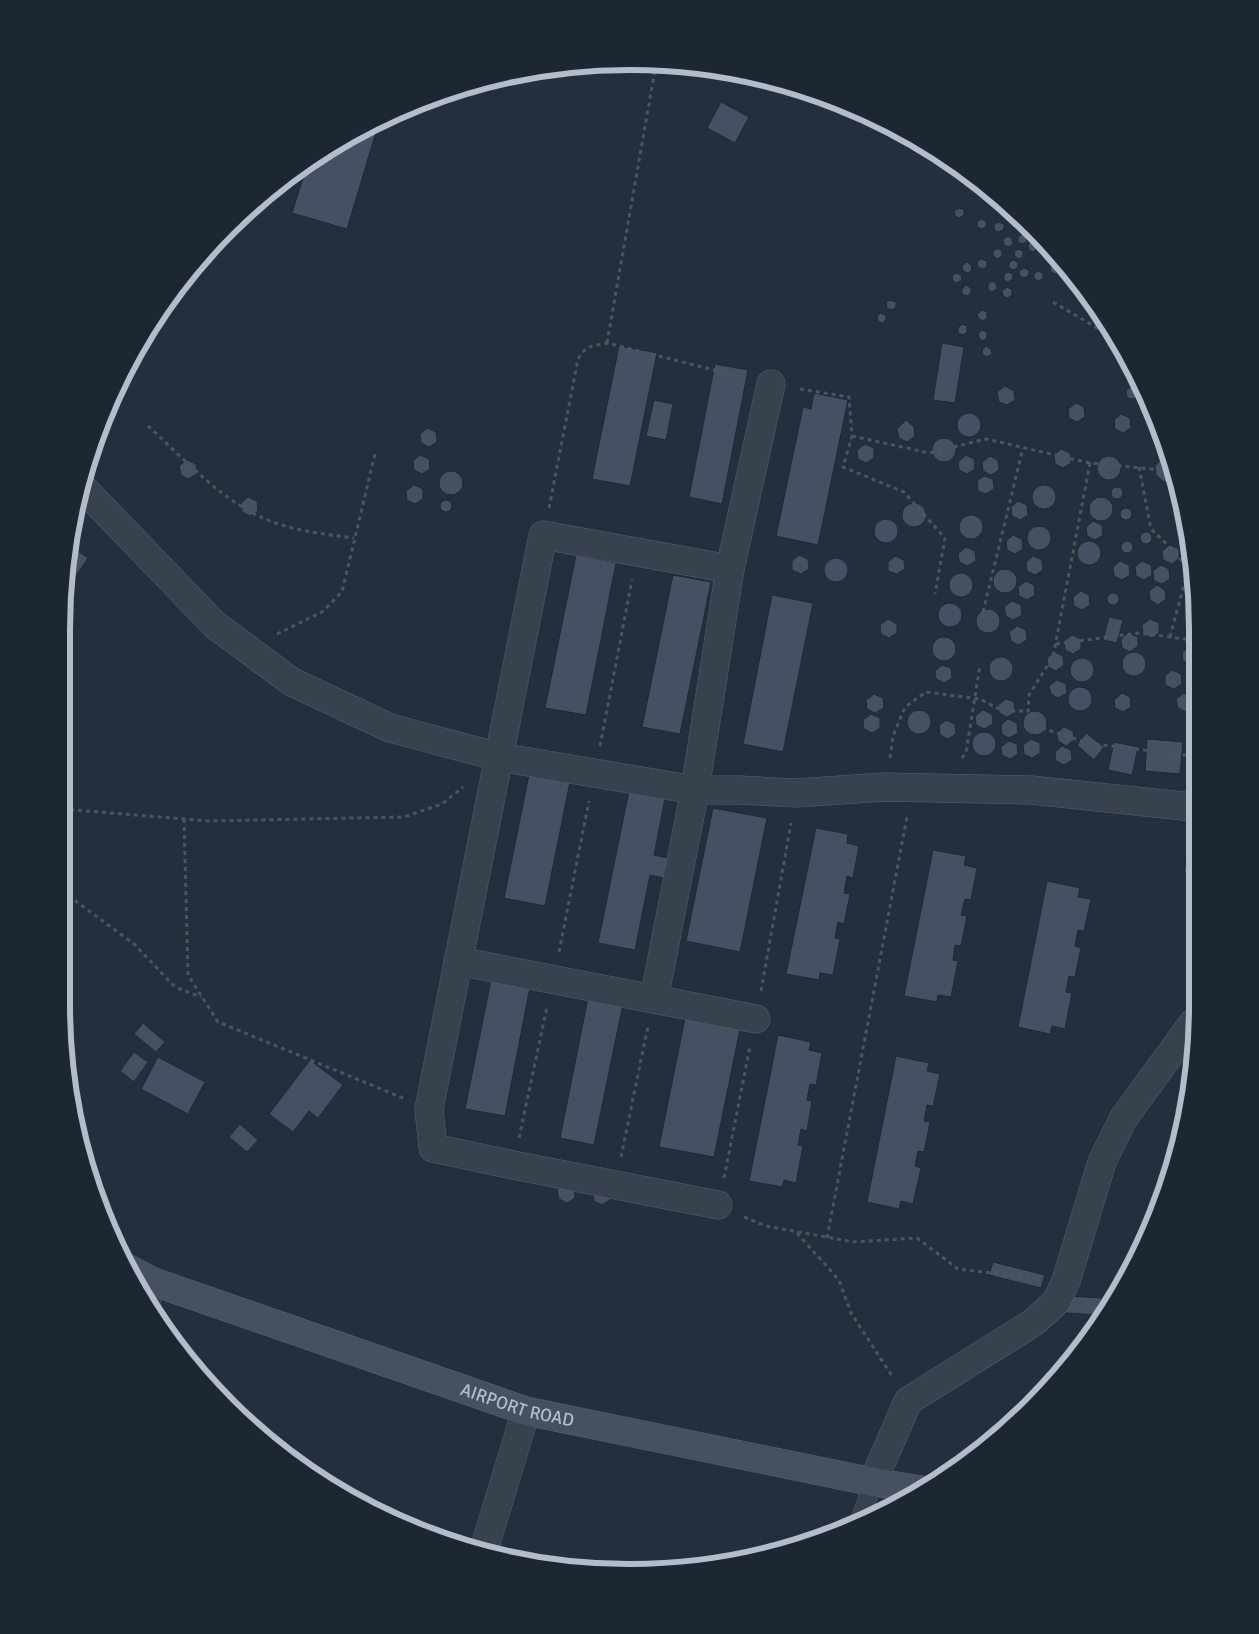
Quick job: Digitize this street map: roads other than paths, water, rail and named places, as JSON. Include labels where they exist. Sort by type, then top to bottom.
[{"type":"street","points":[[654,999],[695,790],[730,569],[771,384]]},
{"type":"street","points":[[87,492],[216,625],[292,682],[390,728],[499,757],[695,790],[797,793],[884,787],[1032,790],[1189,807]]},
{"type":"street","points":[[718,1205],[433,1148],[429,1109],[543,536],[730,569]]},
{"type":"street","points":[[458,961],[756,1019]]},
{"type":"street","points":[[873,1482],[908,1400],[1034,1322],[1056,1302],[1066,1281],[1102,1162],[1123,1119],[1188,1030]]},
{"type":"street","name":"AIRPORT ROAD","points":[[150,1291],[526,1411],[910,1488]]},
{"type":"street","points":[[486,1545],[526,1411]]},
{"type":"lane","points":[[863,1513],[873,1482]]}]
